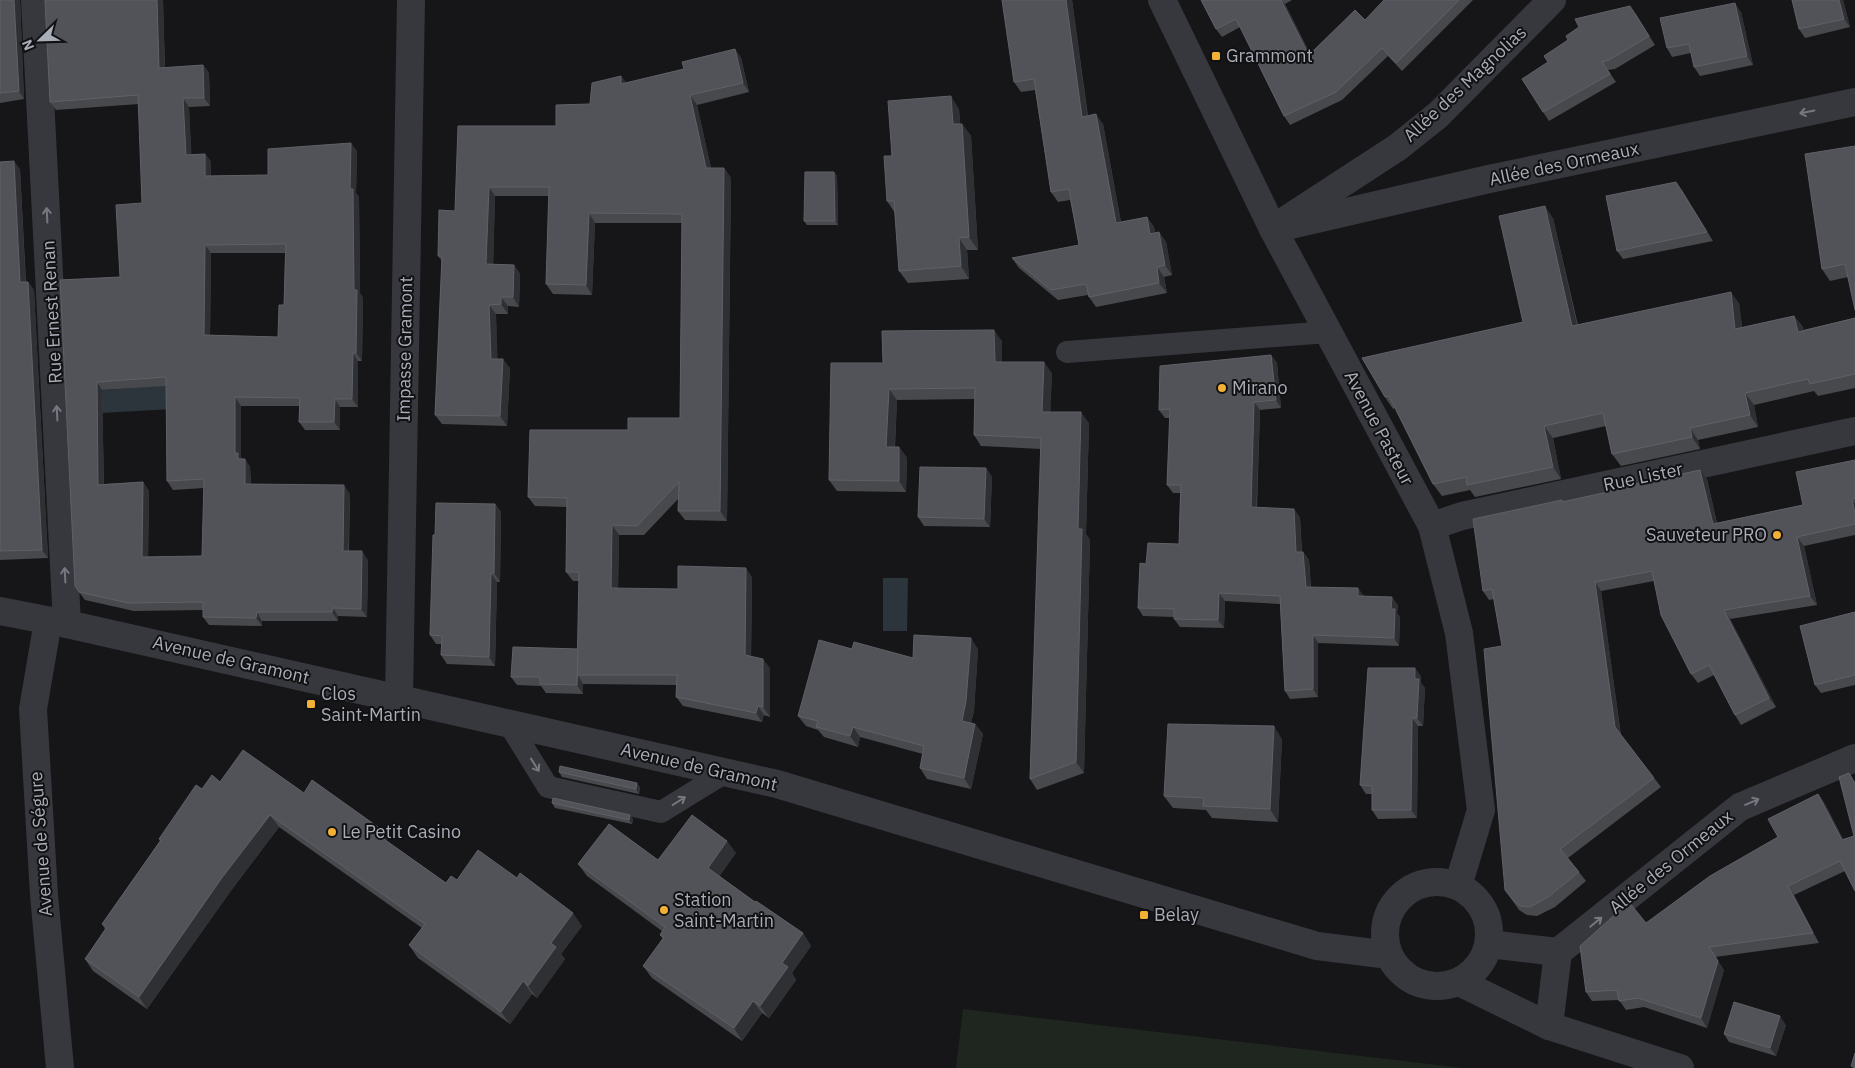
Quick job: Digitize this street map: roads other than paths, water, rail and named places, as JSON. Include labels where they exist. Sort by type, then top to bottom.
[{"type":"street","name":"Rue Ernest Renan","points":[[35,0],[58,622]]},
{"type":"street","name":"Impasse Gramont","points":[[399,698],[411,0]]},
{"type":"street","name":"Avenue Pasteur","points":[[1162,0],[1273,229],[1432,526],[1459,633],[1481,810],[1458,886]]},
{"type":"street","name":"Allée des Magnolias","points":[[1273,229],[1398,147],[1438,115],[1552,0]]},
{"type":"street","name":"Allée des Ormeaux","points":[[1273,229],[1490,179],[1855,102]]},
{"type":"street","name":"Rue Lister","points":[[1432,526],[1462,516],[1855,431]]},
{"type":"street","name":"Avenue de Gramont","points":[[0,611],[58,622],[777,784],[1317,946],[1389,955]]},
{"type":"street","name":"Avenue de Ségure","points":[[58,622],[32,709],[44,895],[60,1068]]},
{"type":"street","name":"Allée des Ormeaux","points":[[1558,952],[1740,807],[1855,758]]},
{"type":"street","points":[[1443,882],[1458,886],[1472,896],[1484,910],[1489,926],[1489,944],[1483,959],[1473,972],[1460,982],[1444,986],[1427,986],[1411,980],[1399,969],[1389,955],[1386,940],[1386,924],[1391,910],[1400,897],[1412,888],[1428,883],[1443,882]]},
{"type":"street","points":[[1489,944],[1558,952],[1549,1026]]},
{"type":"street","points":[[1460,982],[1549,1026],[1680,1068]]},
{"type":"lane","points":[[1068,352],[1328,332]]},
{"type":"lane","points":[[509,724],[548,787],[661,812],[726,772]]},
{"type":"place","name":"Grammont","points":[[1216,56]]},
{"type":"place","name":"Mirano","points":[[1222,388]]},
{"type":"place","name":"Sauveteur PRO","points":[[1777,535]]},
{"type":"place","name":"Clos Saint-Martin","points":[[311,704]]},
{"type":"place","name":"Le Petit Casino","points":[[332,832]]},
{"type":"place","name":"Station Saint-Martin","points":[[664,910]]},
{"type":"place","name":"Belay","points":[[1144,915]]}]
